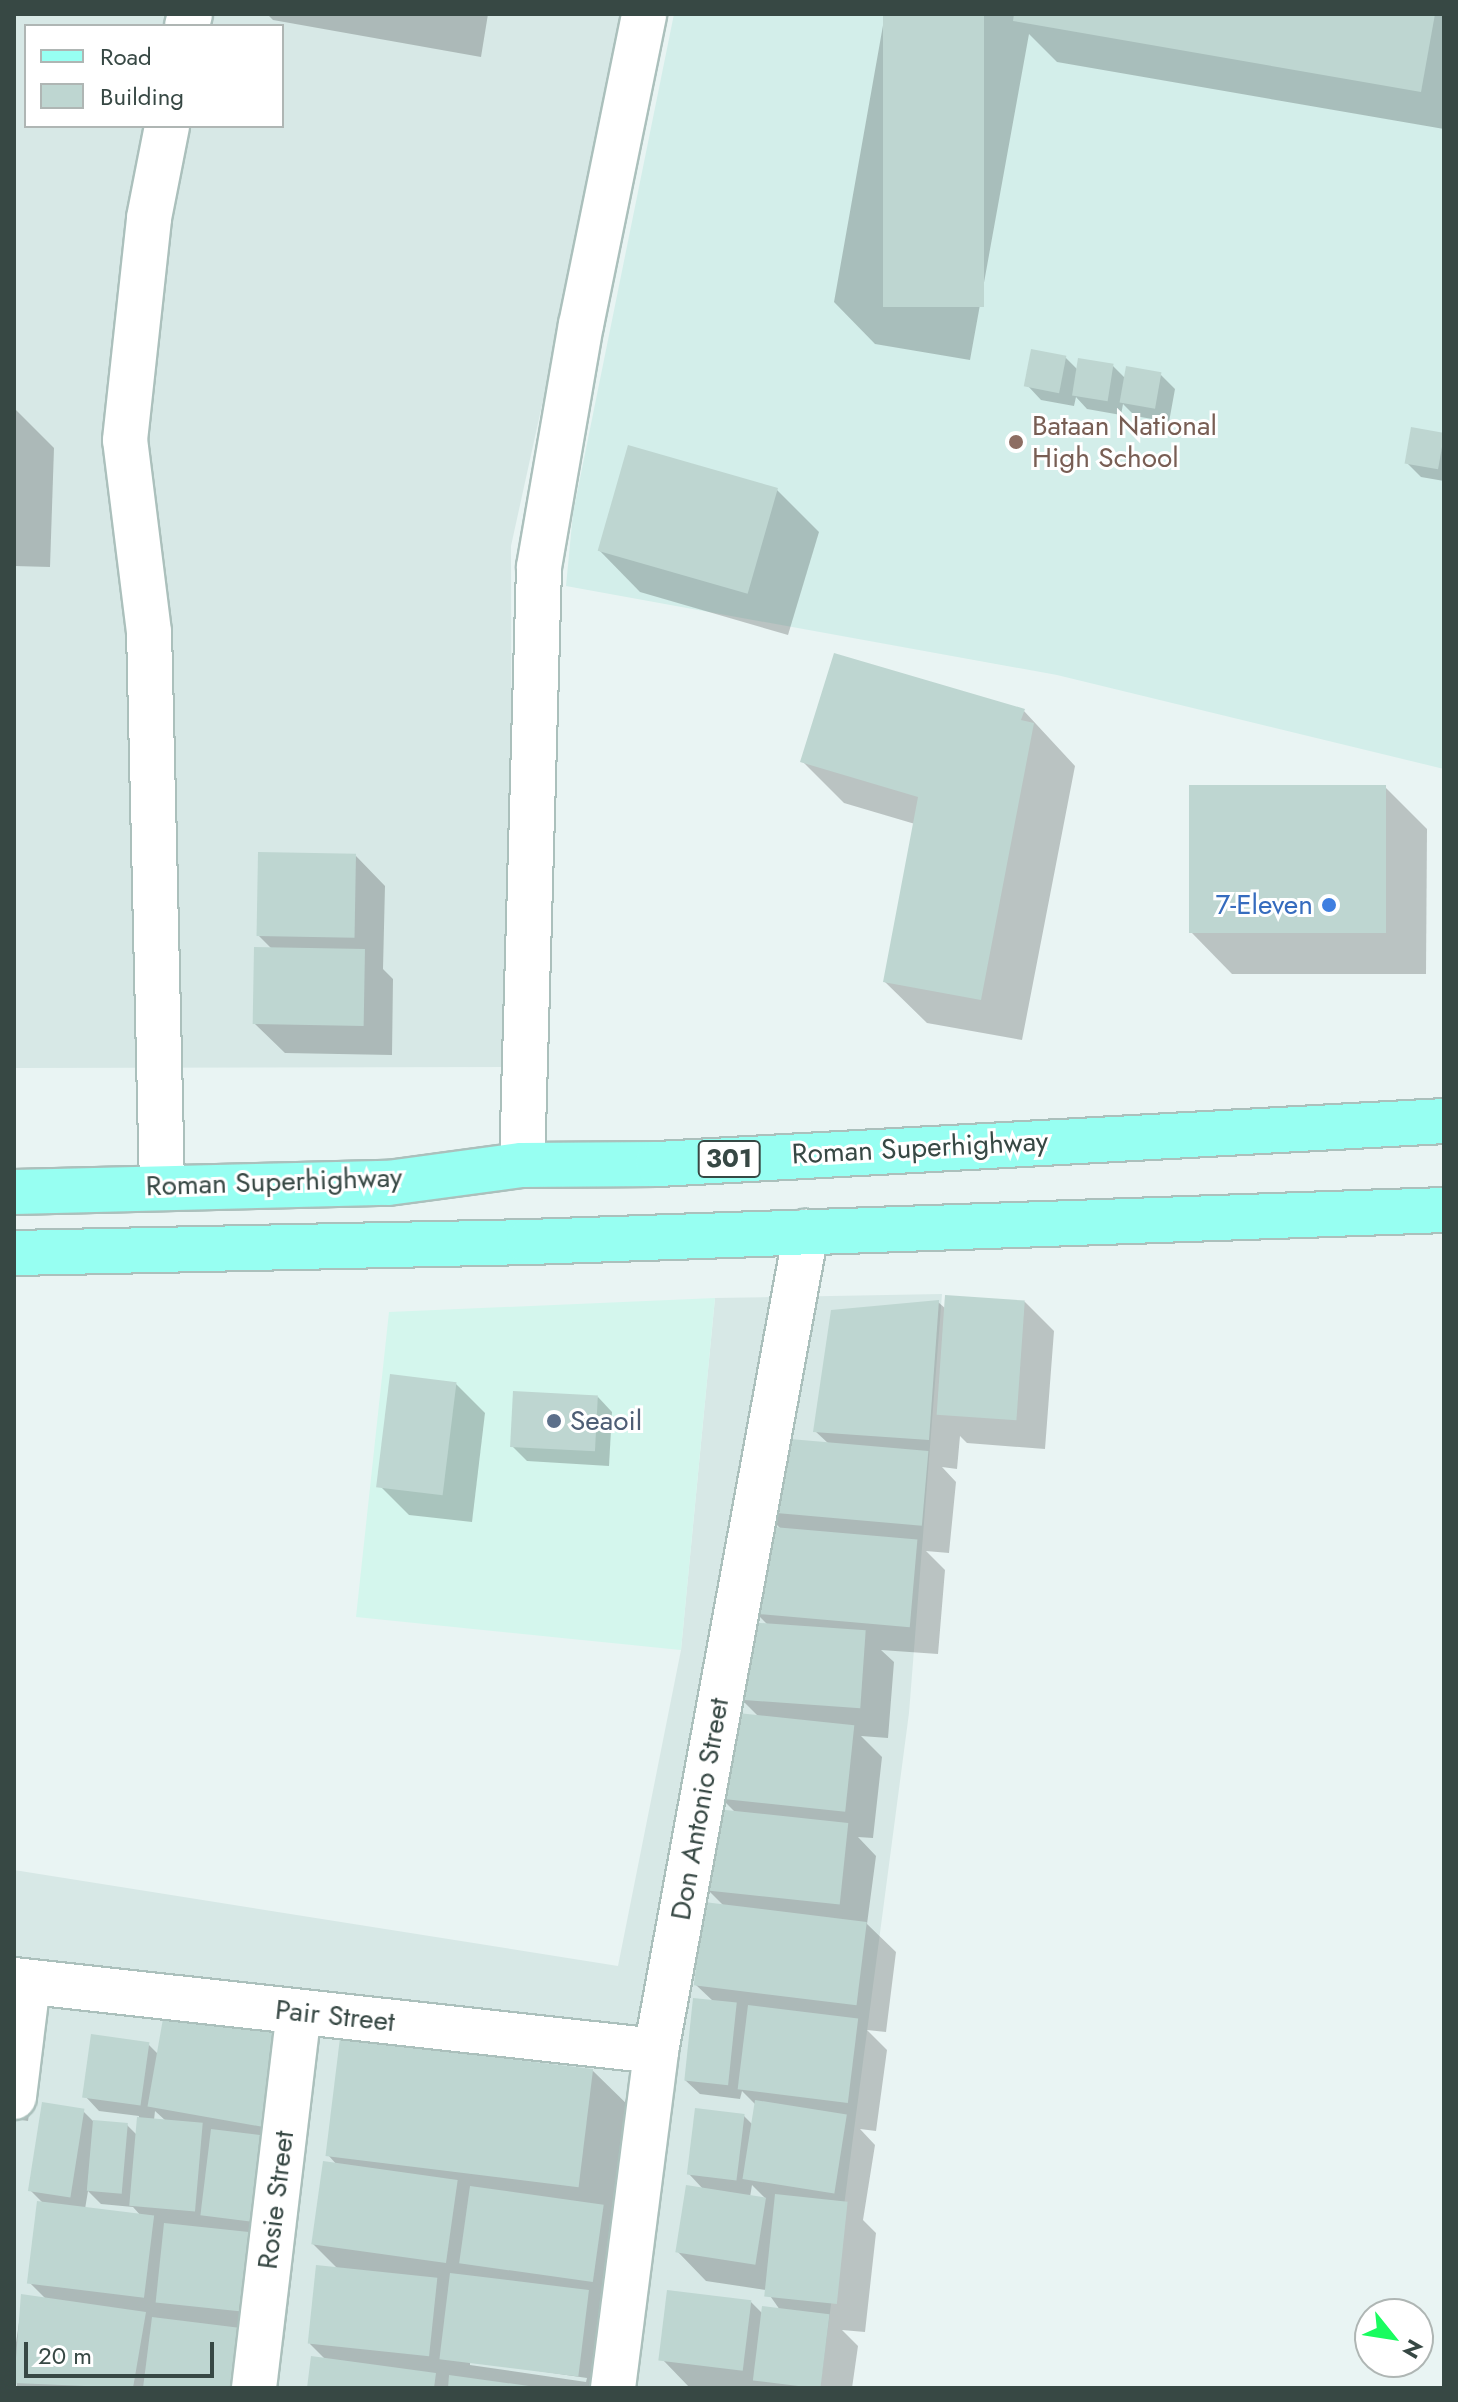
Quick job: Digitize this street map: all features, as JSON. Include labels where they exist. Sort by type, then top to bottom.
[{"type":"main road","name":"Roman Superhighway","points":[[14,1192],[162,1186],[388,1183],[522,1165],[658,1164],[1444,1121]]},
{"type":"main road","points":[[14,1253],[806,1232],[1444,1210]]},
{"type":"street","points":[[522,1165],[539,567],[581,325],[644,14]]},
{"type":"street","points":[[162,1186],[149,632],[125,440],[149,218],[167,128]]},
{"type":"street","name":"Don Antonio Street","points":[[613,2388],[656,2051],[806,1232]]},
{"type":"street","points":[[14,2097],[21,1982]]},
{"type":"street","name":"Pair Street","points":[[21,1982],[656,2051]]},
{"type":"street","name":"Rosie Street","points":[[254,2388],[299,2013]]},
{"type":"shaded area","points":[[14,14],[628,14],[511,546],[512,1067],[14,1068]]},
{"type":"shaded area","name":"Bataan National High School","points":[[674,14],[1444,14],[1444,769],[1057,675],[566,586],[573,513]]},
{"type":"shaded area","points":[[942,1294],[909,1713],[820,2388],[14,2388],[14,1870],[618,1966],[681,1650],[715,1298]]},
{"type":"shaded area","points":[[715,1298],[681,1650],[356,1617],[389,1312]]},
{"type":"building","points":[[883,14],[984,14],[984,307],[883,307]]},
{"type":"building","points":[[1014,14],[1435,14],[1421,92],[1013,21]]},
{"type":"building","points":[[1031,349],[1066,356],[1059,393],[1024,386]]},
{"type":"building","points":[[1078,358],[1114,364],[1108,401],[1072,396]]},
{"type":"building","points":[[1126,366],[1161,372],[1155,409],[1120,402]]},
{"type":"building","points":[[1411,427],[1444,433],[1438,469],[1405,463]]},
{"type":"building","points":[[628,445],[778,488],[748,594],[598,551]]},
{"type":"building","points":[[834,653],[1025,709],[1021,720],[1034,723],[981,1000],[883,982],[918,797],[800,762]]},
{"type":"building","points":[[1189,785],[1386,785],[1386,933],[1189,933]]},
{"type":"building","points":[[258,852],[356,854],[355,938],[257,936]]},
{"type":"building","points":[[254,947],[365,949],[364,1026],[253,1024]]},
{"type":"building","points":[[945,1295],[1025,1301],[1016,1420],[937,1415]]},
{"type":"building","points":[[939,1300],[929,1440],[813,1432],[831,1310]]},
{"type":"building","points":[[390,1374],[457,1382],[443,1495],[376,1487]]},
{"type":"building","name":"Seaoil","points":[[513,1391],[598,1395],[595,1451],[510,1447]]},
{"type":"building","points":[[767,1437],[928,1451],[922,1526],[760,1512]]},
{"type":"building","points":[[762,1526],[917,1540],[910,1627],[754,1614]]},
{"type":"building","points":[[746,1622],[866,1630],[860,1708],[741,1700]]},
{"type":"building","points":[[728,1712],[854,1725],[845,1812],[719,1799]]},
{"type":"building","points":[[716,1809],[848,1823],[840,1904],[707,1891]]},
{"type":"building","points":[[704,1902],[867,1922],[857,2005],[694,1985]]},
{"type":"building","points":[[693,1998],[737,2003],[728,2085],[684,2081]]},
{"type":"building","points":[[748,2005],[858,2019],[848,2103],[738,2089]]},
{"type":"building","points":[[164,2013],[288,2035],[272,2128],[148,2107]]},
{"type":"building","points":[[91,2034],[149,2042],[141,2106],[82,2097]]},
{"type":"building","points":[[340,2038],[593,2069],[579,2187],[325,2156]]},
{"type":"building","points":[[755,2100],[847,2115],[834,2194],[742,2179]]},
{"type":"building","points":[[42,2102],[84,2109],[70,2198],[28,2191]]},
{"type":"building","points":[[695,2108],[745,2114],[736,2181],[687,2175]]},
{"type":"building","points":[[137,2117],[203,2123],[195,2211],[129,2206]]},
{"type":"building","points":[[93,2120],[128,2123],[122,2194],[87,2191]]},
{"type":"building","points":[[211,2129],[274,2137],[263,2223],[200,2215]]},
{"type":"building","points":[[323,2161],[458,2180],[446,2263],[311,2244]]},
{"type":"building","points":[[686,2185],[766,2198],[755,2265],[675,2252]]},
{"type":"building","points":[[470,2186],[604,2205],[593,2282],[459,2263]]},
{"type":"building","points":[[775,2194],[848,2202],[837,2304],[764,2296]]},
{"type":"building","points":[[37,2201],[154,2215],[144,2298],[27,2283]]},
{"type":"building","points":[[164,2223],[265,2234],[257,2313],[156,2303]]},
{"type":"building","points":[[316,2265],[437,2278],[429,2356],[308,2344]]},
{"type":"building","points":[[450,2273],[589,2290],[578,2376],[439,2359]]},
{"type":"building","points":[[667,2290],[751,2300],[743,2371],[658,2360]]},
{"type":"building","points":[[21,2294],[146,2312],[133,2388],[14,2383]]},
{"type":"building","points":[[762,2306],[829,2314],[820,2388],[753,2380]]},
{"type":"building","points":[[152,2317],[249,2329],[241,2388],[143,2388]]},
{"type":"building","points":[[311,2356],[436,2373],[434,2388],[307,2388]]},
{"type":"building","points":[[449,2375],[529,2386],[529,2388],[448,2388]]},
{"type":"place","name":"Bataan National High School","points":[[1016,442]]},
{"type":"place","name":"7-Eleven","points":[[1329,905]]},
{"type":"place","name":"Seaoil","points":[[554,1421]]}]
